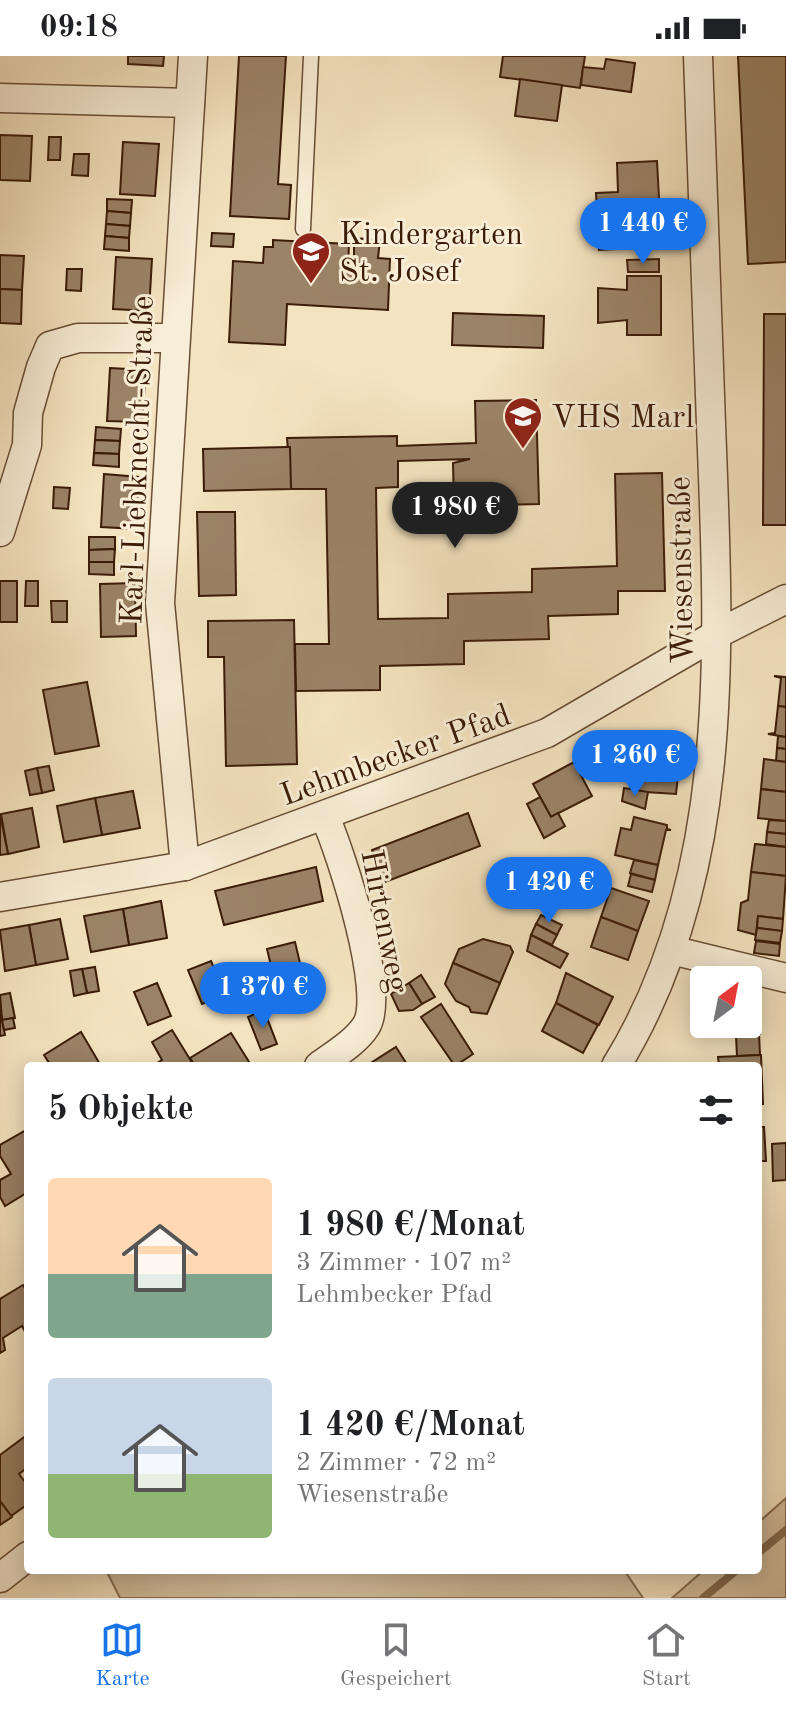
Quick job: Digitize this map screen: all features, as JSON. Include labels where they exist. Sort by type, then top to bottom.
[{"type":"street","name":"Karl-Liebknecht-Straße","points":[[185,866],[160,603],[173,338],[193,56]]},
{"type":"street","name":"Wiesenstraße","points":[[618,1062],[671,950],[704,820],[719,633],[698,56]]},
{"type":"street","points":[[0,98],[190,103]]},
{"type":"street","points":[[0,532],[27,445],[28,413],[36,382],[50,346],[78,338],[173,338]]},
{"type":"street","name":"Lehmbecker Pfad","points":[[0,897],[185,866],[547,733],[719,633],[786,599]]},
{"type":"street","name":"Hirtenweg","points":[[324,1062],[366,1027],[373,996],[344,860],[325,817]]},
{"type":"street","points":[[671,950],[786,978]]},
{"type":"street","points":[[0,1578],[24,1559]]},
{"type":"lane","points":[[303,229],[311,56]]},
{"type":"shaded area","points":[[786,1498],[786,1598],[672,1598],[699,1574],[762,1574],[762,1519]]},
{"type":"shaded area","points":[[108,1574],[627,1574],[643,1598],[120,1598]]},
{"type":"building","points":[[128,56],[164,56],[163,66],[128,64]]},
{"type":"building","points":[[239,56],[286,56],[278,184],[291,185],[289,219],[230,216]]},
{"type":"building","points":[[503,56],[585,56],[580,88],[500,77]]},
{"type":"building","points":[[738,56],[786,56],[786,262],[748,264]]},
{"type":"building","points":[[606,59],[635,63],[631,92],[581,85],[583,67],[604,69]]},
{"type":"building","points":[[520,79],[562,85],[557,121],[515,116]]},
{"type":"building","points":[[0,135],[32,136],[30,181],[0,180]]},
{"type":"building","points":[[49,137],[61,137],[60,160],[48,160]]},
{"type":"building","points":[[123,142],[159,144],[155,196],[120,194]]},
{"type":"building","points":[[74,154],[89,154],[88,176],[72,175]]},
{"type":"building","points":[[657,161],[660,217],[634,219],[635,248],[599,250],[596,193],[618,192],[617,163]]},
{"type":"building","points":[[107,199],[132,200],[131,213],[107,211]]},
{"type":"building","points":[[107,211],[131,213],[130,226],[106,224]]},
{"type":"building","points":[[106,224],[130,226],[129,238],[105,236]]},
{"type":"building","points":[[212,233],[234,234],[233,247],[211,246]]},
{"type":"building","points":[[105,236],[129,238],[129,251],[104,249]]},
{"type":"building","name":"Kindergarten St. Josef","points":[[354,238],[380,240],[378,258],[390,259],[388,310],[287,304],[285,345],[229,342],[233,261],[263,263],[264,247],[273,247],[273,240],[349,244],[348,268],[354,268]]},
{"type":"building","points":[[0,255],[24,256],[22,290],[0,289]]},
{"type":"building","points":[[116,257],[152,259],[149,311],[113,309]]},
{"type":"building","points":[[659,259],[659,272],[628,272],[627,260]]},
{"type":"building","points":[[67,269],[82,269],[81,291],[66,290]]},
{"type":"building","points":[[627,276],[661,276],[661,335],[627,335],[627,320],[598,323],[598,288],[627,290]]},
{"type":"building","points":[[0,289],[22,290],[21,324],[0,323]]},
{"type":"building","points":[[453,313],[544,316],[543,348],[452,345]]},
{"type":"building","points":[[764,314],[786,314],[786,525],[763,525]]},
{"type":"building","points":[[110,368],[146,370],[142,422],[107,421]]},
{"type":"building","points":[[536,400],[539,504],[454,506],[453,463],[470,459],[398,461],[398,487],[376,488],[378,619],[448,618],[448,594],[532,592],[532,569],[617,566],[615,474],[662,473],[665,591],[618,591],[618,614],[548,616],[549,639],[464,641],[464,664],[380,666],[380,690],[296,691],[295,644],[329,644],[326,489],[291,489],[287,438],[397,436],[397,446],[476,443],[475,401]]},
{"type":"building","points":[[96,427],[121,429],[120,441],[95,440]]},
{"type":"building","points":[[95,440],[120,441],[119,454],[94,453]]},
{"type":"building","points":[[290,447],[291,489],[204,491],[203,449]]},
{"type":"building","points":[[94,453],[119,454],[119,467],[93,465]]},
{"type":"building","points":[[104,474],[139,477],[136,529],[101,527]]},
{"type":"building","points":[[54,487],[70,488],[68,509],[53,508]]},
{"type":"building","points":[[197,512],[235,512],[236,595],[199,596]]},
{"type":"building","points":[[89,537],[115,537],[115,549],[89,550]]},
{"type":"building","points":[[115,549],[114,562],[89,562],[89,550]]},
{"type":"building","points":[[89,562],[114,562],[114,575],[89,574]]},
{"type":"building","points":[[0,581],[17,581],[17,622],[0,622]]},
{"type":"building","points":[[26,581],[38,581],[38,606],[25,606]]},
{"type":"building","points":[[135,583],[136,636],[101,637],[100,584]]},
{"type":"building","points":[[51,601],[67,601],[67,622],[52,622]]},
{"type":"building","points":[[294,620],[297,764],[226,766],[224,657],[208,657],[208,621]]},
{"type":"building","points":[[774,676],[786,677],[786,707],[778,706],[781,678]]},
{"type":"building","points":[[87,682],[99,746],[55,754],[43,690]]},
{"type":"building","points":[[778,706],[786,707],[786,737],[768,734],[775,733]]},
{"type":"building","points":[[652,733],[660,733],[659,739],[676,740],[675,752],[680,753],[679,767],[628,763],[630,746]]},
{"type":"building","points":[[778,736],[786,737],[786,749],[777,748]]},
{"type":"building","points":[[777,748],[786,749],[786,762],[776,761]]},
{"type":"building","points":[[764,759],[786,762],[786,792],[761,789]]},
{"type":"building","points":[[574,762],[592,796],[551,817],[533,784]]},
{"type":"building","points":[[633,764],[679,767],[676,794],[630,791]]},
{"type":"building","points":[[49,766],[54,790],[42,793],[37,768]]},
{"type":"building","points":[[37,768],[42,793],[30,795],[25,771]]},
{"type":"building","points":[[624,788],[648,792],[645,809],[622,801]]},
{"type":"building","points":[[761,789],[786,792],[786,821],[758,818]]},
{"type":"building","points":[[133,791],[140,828],[102,835],[95,798]]},
{"type":"building","points":[[540,797],[551,817],[558,813],[565,826],[544,838],[527,804]]},
{"type":"building","points":[[95,798],[102,835],[64,842],[57,806]]},
{"type":"building","points":[[32,808],[39,847],[8,854],[1,814]]},
{"type":"building","points":[[468,813],[480,846],[385,882],[372,850]]},
{"type":"building","points":[[0,814],[8,854],[0,855]]},
{"type":"building","points":[[634,817],[667,825],[667,829],[671,830],[666,830],[658,865],[615,855],[621,828],[631,830]]},
{"type":"building","points":[[769,820],[786,821],[786,834],[767,832]]},
{"type":"building","points":[[767,832],[786,834],[786,847],[766,844]]},
{"type":"building","points":[[755,844],[786,847],[786,876],[751,872]]},
{"type":"building","points":[[634,860],[658,865],[655,880],[630,873]]},
{"type":"building","points":[[316,867],[323,901],[224,925],[215,891]]},
{"type":"building","points":[[751,872],[786,876],[783,919],[758,916],[756,935],[738,930],[741,903],[748,900]]},
{"type":"building","points":[[631,874],[655,880],[652,892],[628,886]]},
{"type":"building","points":[[611,888],[649,901],[638,931],[601,917]]},
{"type":"building","points":[[161,901],[167,938],[129,945],[123,909]]},
{"type":"building","points":[[123,909],[129,945],[91,952],[84,916]]},
{"type":"building","points":[[541,915],[562,925],[557,935],[536,924]]},
{"type":"building","points":[[758,916],[783,919],[782,931],[757,928]]},
{"type":"building","points":[[601,917],[638,931],[628,960],[591,947]]},
{"type":"building","points":[[60,919],[68,959],[36,965],[29,925]]},
{"type":"building","points":[[536,924],[557,935],[552,945],[531,935]]},
{"type":"building","points":[[29,925],[36,965],[5,971],[0,930]]},
{"type":"building","points":[[757,928],[782,931],[780,943],[755,940]]},
{"type":"building","points":[[531,935],[568,954],[560,968],[527,951]]},
{"type":"building","points":[[483,939],[510,946],[513,952],[500,983],[453,963],[459,949]]},
{"type":"building","points":[[756,941],[780,944],[779,956],[754,953]]},
{"type":"building","points":[[295,942],[300,963],[272,970],[267,949]]},
{"type":"building","points":[[211,961],[225,995],[202,1004],[188,970]]},
{"type":"building","points":[[453,963],[500,983],[487,1014],[471,1012],[469,1007],[456,1001],[445,984]]},
{"type":"building","points":[[95,967],[99,991],[87,993],[82,969]]},
{"type":"building","points":[[82,969],[87,993],[74,996],[70,971]]},
{"type":"building","points":[[566,973],[613,997],[599,1025],[556,1003]]},
{"type":"building","points":[[421,975],[435,997],[422,1004],[409,983]]},
{"type":"building","points":[[157,983],[171,1016],[148,1025],[134,992]]},
{"type":"building","points":[[409,983],[422,1004],[413,1010],[399,1011],[391,994]]},
{"type":"building","points":[[10,993],[15,1018],[2,1020],[0,995]]},
{"type":"building","points":[[556,1003],[598,1025],[583,1053],[542,1031]]},
{"type":"building","points":[[441,1004],[473,1054],[461,1062],[452,1062],[421,1017]]},
{"type":"building","points":[[0,1009],[5,1035],[0,1036]]},
{"type":"building","points":[[264,1010],[277,1044],[261,1050],[248,1017]]},
{"type":"building","points":[[13,1018],[15,1028],[4,1030],[2,1020]]},
{"type":"building","points":[[172,1030],[192,1062],[159,1062],[162,1060],[152,1042]]},
{"type":"building","points":[[81,1032],[99,1062],[48,1062],[44,1055]]},
{"type":"building","points":[[231,1033],[249,1062],[192,1062],[190,1058]]},
{"type":"building","points":[[736,1038],[759,1038],[760,1055],[737,1056]]},
{"type":"building","points":[[396,1047],[405,1062],[372,1062]]},
{"type":"building","points":[[761,1055],[761,1062],[719,1062],[718,1057]]},
{"type":"building","points":[[762,1127],[764,1127],[766,1161],[762,1161]]},
{"type":"building","points":[[24,1131],[24,1194],[5,1206],[0,1197],[0,1180],[11,1174],[0,1156],[0,1145]]},
{"type":"building","points":[[786,1143],[786,1180],[773,1181],[772,1144]]},
{"type":"building","points":[[24,1287],[24,1330],[22,1326],[3,1338],[5,1350],[0,1353],[0,1299]]},
{"type":"building","points":[[24,1437],[24,1470],[19,1474],[24,1481],[24,1507],[11,1516],[0,1501],[0,1455]]},
{"type":"building","points":[[0,1501],[12,1517],[0,1525]]},
{"type":"waterway","points":[[762,1550],[786,1530]]},
{"type":"waterway","points":[[703,1598],[732,1574]]},
{"type":"place","name":"Kindergarten St. Josef","points":[[311,285]]},
{"type":"place","name":"VHS Marl","points":[[523,450]]}]
